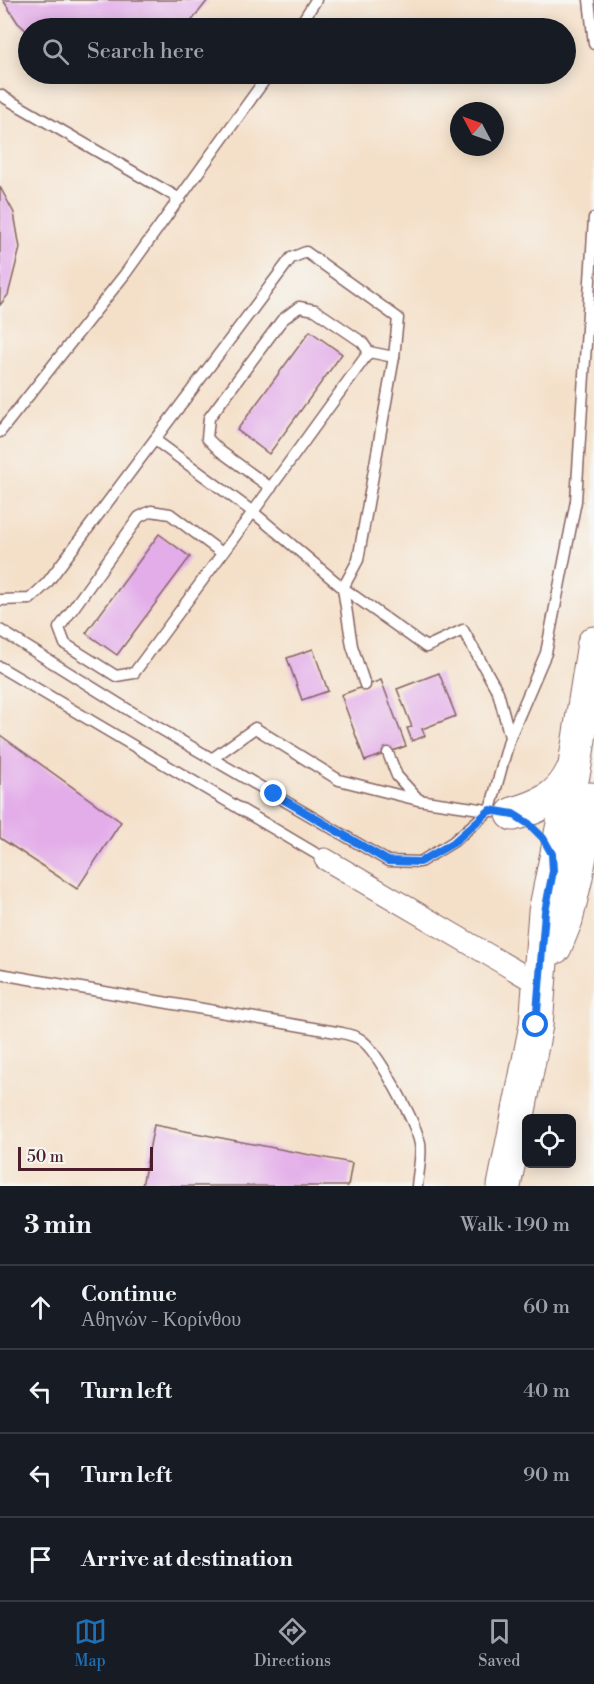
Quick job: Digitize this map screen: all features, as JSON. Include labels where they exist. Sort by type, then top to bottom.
[{"type":"main road","points":[[574,869],[552,854],[543,838],[529,824],[547,819],[585,775],[594,644]]},
{"type":"main road","points":[[574,869],[547,819],[533,809],[551,799],[566,784],[585,775]]},
{"type":"main road","points":[[504,1186],[536,1025],[545,912],[574,869]]},
{"type":"street","points":[[325,860],[540,985]]},
{"type":"lane","points":[[304,18],[316,0]]},
{"type":"lane","points":[[589,0],[594,44]]},
{"type":"lane","points":[[0,432],[125,274],[262,84]]},
{"type":"lane","points":[[0,94],[180,199]]},
{"type":"lane","points":[[510,737],[546,653],[576,501],[594,218]]},
{"type":"lane","points":[[0,600],[30,599],[47,583],[291,258],[306,252],[398,318],[394,357],[358,560],[343,588],[352,646],[365,686]]},
{"type":"lane","points":[[271,488],[220,451],[207,438],[209,418],[282,320],[299,307],[315,310],[362,342],[369,352],[394,357]]},
{"type":"lane","points":[[222,553],[170,514],[151,511],[139,517],[58,627],[65,644],[116,676],[134,673],[271,488],[369,352]]},
{"type":"lane","points":[[155,440],[253,512],[343,588],[426,647],[463,630],[498,692],[510,737],[547,819]]},
{"type":"lane","points":[[0,630],[135,714],[388,861],[420,862],[453,843],[547,819]]},
{"type":"lane","points":[[0,667],[325,860]]},
{"type":"lane","points":[[213,758],[255,728],[339,780],[418,800],[547,819]]},
{"type":"lane","points":[[388,753],[397,776],[418,800]]},
{"type":"lane","points":[[0,974],[342,1032],[360,1039],[374,1052],[384,1068],[405,1107],[420,1144],[417,1186]]},
{"type":"building","points":[[3,0],[208,0],[194,18],[18,18],[18,23]]},
{"type":"building","points":[[0,187],[14,213],[20,248],[8,295],[0,305]]},
{"type":"building","points":[[310,331],[342,354],[269,454],[237,430]]},
{"type":"building","points":[[159,534],[190,557],[117,655],[86,633]]},
{"type":"building","points":[[313,649],[328,691],[302,700],[287,658]]},
{"type":"building","points":[[439,673],[456,716],[422,729],[425,736],[412,741],[407,728],[412,727],[397,689]]},
{"type":"building","points":[[381,680],[406,746],[365,761],[341,695]]},
{"type":"building","points":[[0,735],[121,822],[77,889],[0,838]]},
{"type":"building","points":[[154,1125],[352,1163],[348,1186],[142,1186]]},
{"type":"route","points":[[274,794],[388,861],[420,862],[453,843],[490,810],[513,814],[529,824],[543,838],[552,854],[553,871],[545,912],[536,1025]]}]
